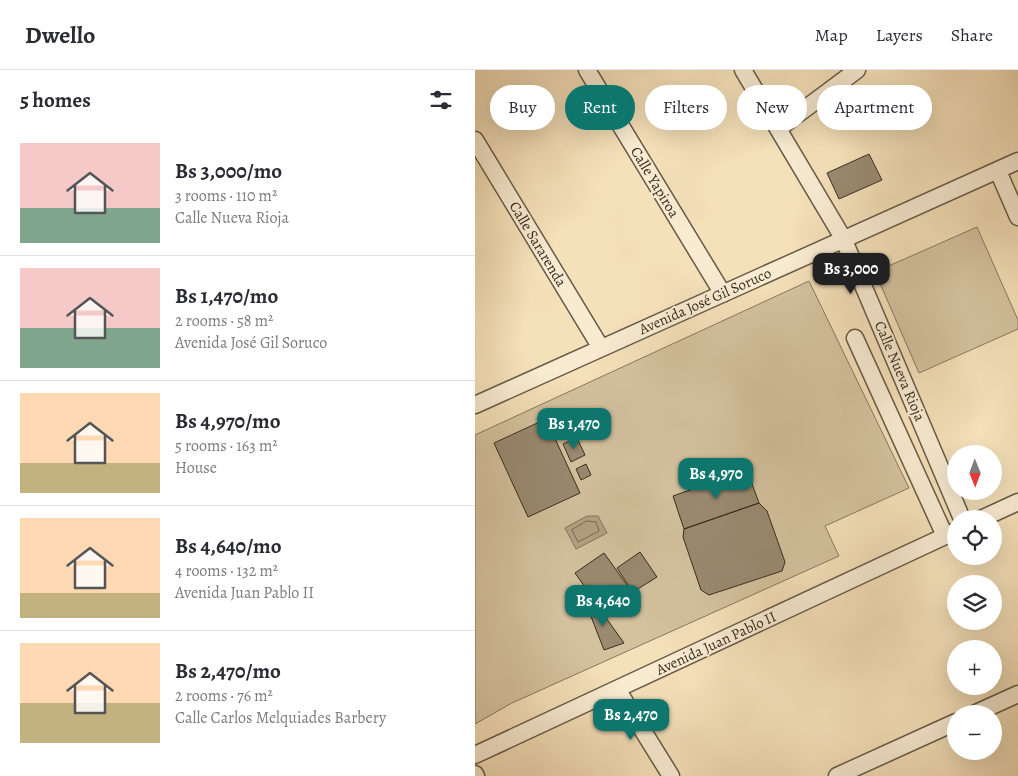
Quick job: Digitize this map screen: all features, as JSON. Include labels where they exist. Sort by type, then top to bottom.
[{"type":"street","name":"Calle Yapiroa","points":[[587,70],[723,294]]},
{"type":"street","name":"Calle Nueva Rioja","points":[[743,70],[752,85]]},
{"type":"street","points":[[807,107],[857,70]]},
{"type":"street","name":"Calle Nueva Rioja","points":[[779,130],[843,238],[958,510]]},
{"type":"street","name":"Calle Sararenda","points":[[475,140],[601,348]]},
{"type":"street","name":"Avenida José Gil Soruco","points":[[475,405],[1018,161]]},
{"type":"street","points":[[998,171],[1018,217]]},
{"type":"street","points":[[855,338],[947,525]]},
{"type":"street","points":[[1001,510],[1018,502]]},
{"type":"street","name":"Avenida Juan Pablo II","points":[[475,755],[947,535]]},
{"type":"street","points":[[617,689],[671,776]]},
{"type":"street","points":[[994,705],[1018,694]]},
{"type":"street","points":[[837,776],[947,726]]},
{"type":"shaded area","points":[[977,227],[1018,320],[1018,329],[919,373],[875,272]]},
{"type":"shaded area","points":[[809,281],[909,488],[825,526],[839,556],[512,703],[475,724],[475,435]]},
{"type":"water","points":[[587,516],[598,516],[607,533],[576,549],[565,528]]},
{"type":"building","points":[[869,154],[882,180],[839,199],[827,173]]},
{"type":"building","points":[[546,419],[580,493],[528,517],[494,443]]},
{"type":"building","points":[[577,438],[585,455],[571,462],[563,444]]},
{"type":"building","points":[[586,464],[591,475],[581,480],[576,469]]},
{"type":"building","points":[[747,470],[759,503],[684,529],[673,496]]},
{"type":"building","points":[[759,503],[767,511],[785,562],[782,571],[709,595],[701,590],[683,537],[684,529]]},
{"type":"building","points":[[640,552],[657,577],[633,592],[617,568]]},
{"type":"building","points":[[604,553],[632,592],[603,612],[575,573]]},
{"type":"building","points":[[591,597],[624,643],[604,650],[585,601]]}]
